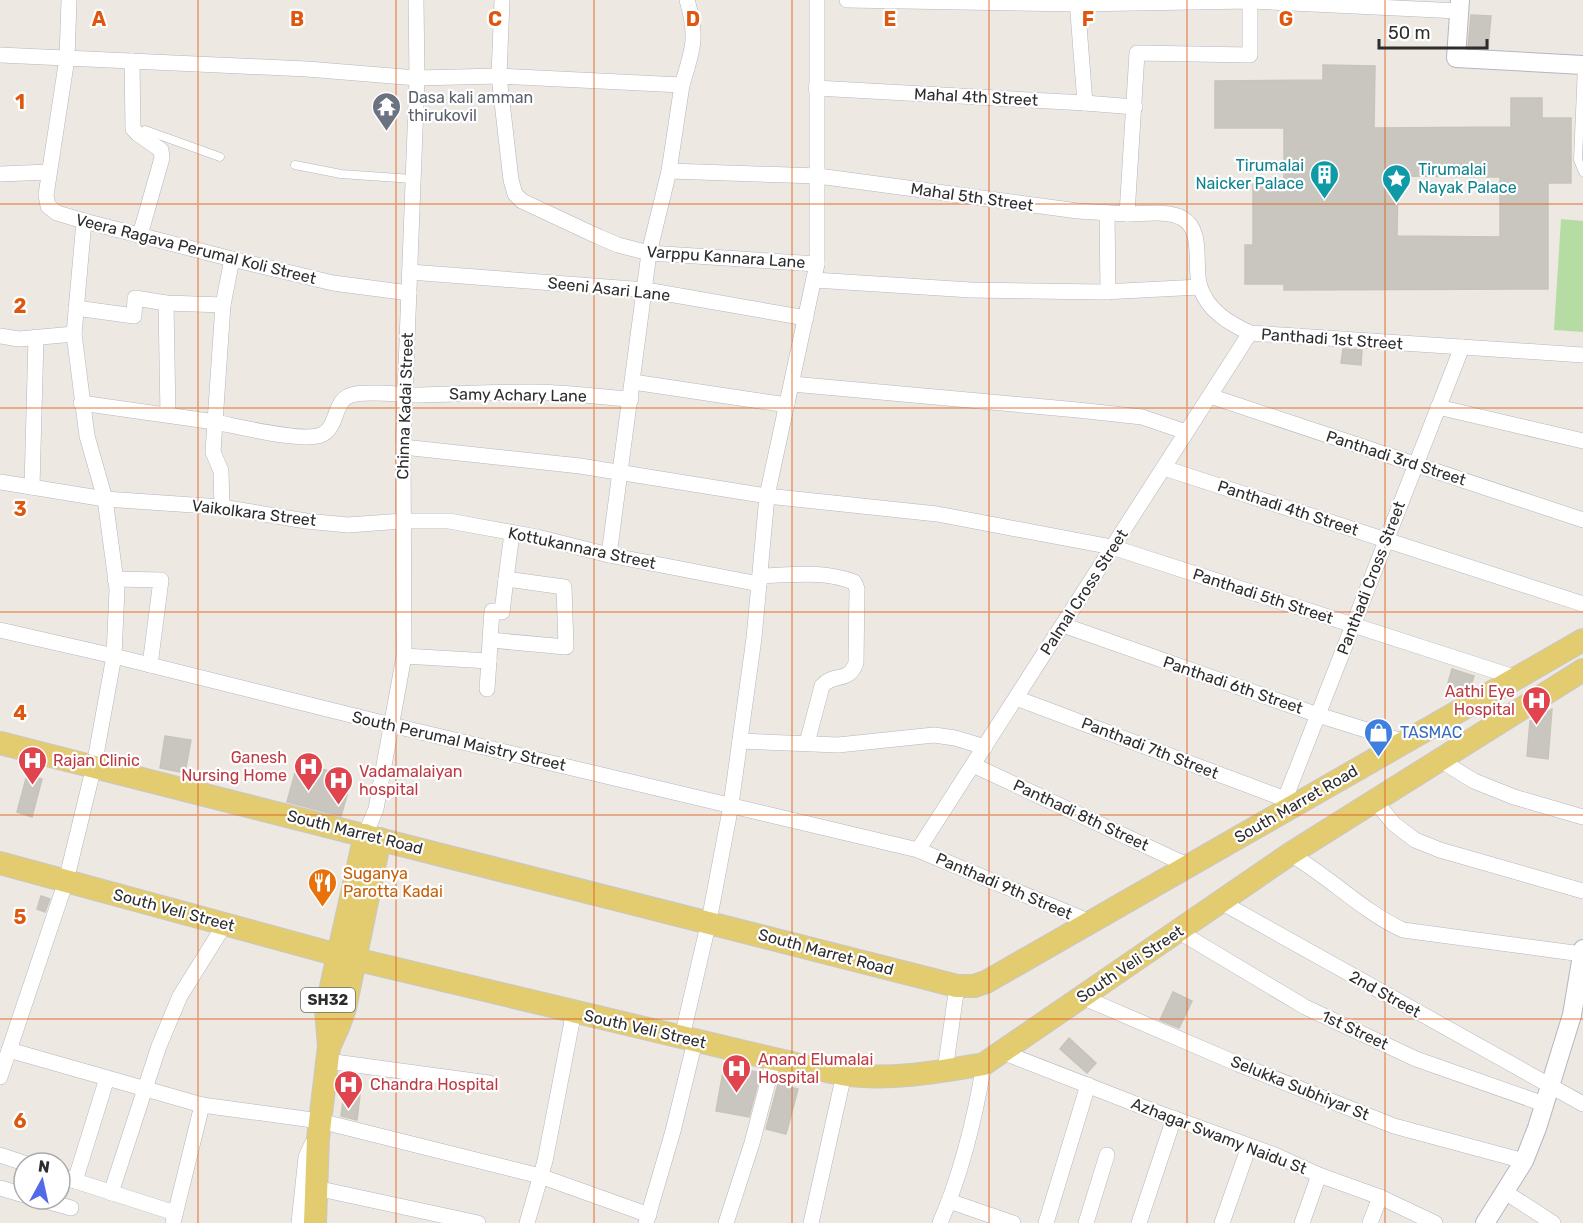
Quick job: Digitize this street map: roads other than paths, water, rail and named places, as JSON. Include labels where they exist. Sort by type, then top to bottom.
[{"type":"main road","name":"South Marret Road","points":[[0,743],[709,921],[957,986],[974,986],[986,982],[1189,866],[1288,803],[1405,742],[1583,640]]},
{"type":"main road","name":"South Veli Street","points":[[0,863],[346,957],[774,1059],[844,1074],[898,1076],[945,1071],[993,1058],[1290,854],[1583,670]]},
{"type":"main road","points":[[346,957],[372,837]]},
{"type":"main road","name":"SH32","points":[[315,1223],[318,1139],[328,1054],[345,1008],[346,957]]},
{"type":"street","name":"Veera Ragava Perumal Koli Street","points":[[69,0],[67,58],[46,195],[48,206],[57,213],[84,221],[232,259],[333,283],[409,293]]},
{"type":"street","name":"Chinna Kadai Street","points":[[372,837],[404,656],[403,447],[417,78],[416,0]]},
{"type":"street","points":[[499,76],[502,0]]},
{"type":"street","points":[[609,555],[649,254],[669,171],[682,85],[691,55],[695,30],[687,0]]},
{"type":"street","points":[[9,1050],[318,1139],[540,1176],[648,1219],[674,1131],[688,1039],[731,805],[754,638],[767,496],[816,272],[817,0]]},
{"type":"street","points":[[847,0],[1078,2],[1250,0],[1460,6],[1456,58],[1583,61]]},
{"type":"street","points":[[1127,214],[1137,53],[1250,55],[1250,0]]},
{"type":"street","points":[[1078,2],[1085,103]]},
{"type":"street","points":[[0,55],[307,69],[417,78],[499,76],[682,85]]},
{"type":"street","points":[[132,61],[133,129],[160,150],[162,158],[140,235]]},
{"type":"street","name":"Varppu Kannara Lane","points":[[499,76],[511,180],[515,194],[522,201],[618,245],[649,254],[971,290],[1108,292],[1200,287]]},
{"type":"street","name":"Mahal 4th Street","points":[[816,88],[1135,107]]},
{"type":"street","name":"Mahal 5th Street","points":[[669,171],[818,176],[1078,211],[1127,214]]},
{"type":"street","points":[[0,174],[49,172]]},
{"type":"street","points":[[1107,213],[1108,292]]},
{"type":"street","name":"Panthadi 1st Street","points":[[1127,214],[1170,215],[1181,217],[1190,224],[1194,233],[1200,287],[1214,310],[1229,323],[1250,333],[1583,355]]},
{"type":"street","points":[[0,1077],[66,881],[94,766],[114,656],[117,589],[105,499],[87,436],[81,403],[74,334],[84,221]]},
{"type":"street","points":[[222,507],[221,471],[213,452],[223,306],[232,259]]},
{"type":"street","name":"Seeni Asari Lane","points":[[410,272],[645,290],[806,318]]},
{"type":"street","points":[[76,309],[134,316],[135,298],[166,303],[223,306]]},
{"type":"street","points":[[166,303],[168,415]]},
{"type":"street","name":"Palmal Cross Street","points":[[918,850],[1250,333]]},
{"type":"street","points":[[0,336],[19,339],[74,334]]},
{"type":"street","points":[[33,487],[36,337]]},
{"type":"street","name":"Panthadi Cross Street","points":[[1288,803],[1318,715],[1462,347]]},
{"type":"street","points":[[633,382],[787,405]]},
{"type":"street","points":[[792,384],[1142,417],[1186,432]]},
{"type":"street","name":"Samy Achary Lane","points":[[215,422],[313,437],[324,434],[331,426],[340,403],[357,393],[405,395],[532,392],[631,399]]},
{"type":"street","name":"Panthadi 3rd Street","points":[[1210,396],[1583,520]]},
{"type":"street","points":[[81,403],[215,422]]},
{"type":"street","points":[[1438,407],[1583,441]]},
{"type":"street","name":"Panthadi 5th Street","points":[[403,447],[580,466],[767,496],[937,514],[1113,547],[1517,678]]},
{"type":"street","name":"Panthadi 4th Street","points":[[1164,468],[1583,604]]},
{"type":"street","name":"Vaikolkara Street","points":[[0,482],[105,499],[222,507],[306,521],[348,525],[403,521]]},
{"type":"street","name":"Kottukannara Street","points":[[403,521],[450,521],[609,555],[760,580],[824,574],[854,582],[857,589],[856,663],[853,672],[849,675],[827,680],[822,686],[807,743]]},
{"type":"street","points":[[487,689],[492,611],[502,612],[512,533]]},
{"type":"street","points":[[115,579],[161,580],[150,665]]},
{"type":"street","points":[[490,640],[566,647],[564,587],[506,579]]},
{"type":"street","name":"Panthadi 6th Street","points":[[1062,625],[1318,715],[1405,742]]},
{"type":"street","name":"South Perumal Maistry Street","points":[[0,630],[918,850]]},
{"type":"street","points":[[404,656],[489,661]]},
{"type":"street","name":"Panthadi 7th Street","points":[[1016,698],[1288,803]]},
{"type":"street","points":[[740,741],[838,745],[934,735],[955,738],[985,747]]},
{"type":"street","points":[[1440,760],[1474,781],[1514,797],[1583,817]]},
{"type":"street","name":"Panthadi 8th Street","points":[[973,765],[1189,866]]},
{"type":"street","points":[[1375,801],[1394,824],[1415,840],[1440,850],[1583,891]]},
{"type":"street","name":"Panthadi 9th Street","points":[[918,850],[1090,922]]},
{"type":"street","points":[[1290,854],[1386,922],[1403,930],[1583,952],[1578,1017],[1550,1084],[1524,1161],[1485,1223]]},
{"type":"street","name":"2nd Street","points":[[1221,902],[1583,1104]]},
{"type":"street","points":[[111,1193],[159,1046],[180,996],[225,924]]},
{"type":"street","name":"1st Street","points":[[1178,932],[1305,1007],[1416,1059],[1544,1104]]},
{"type":"street","points":[[945,1071],[957,986]]},
{"type":"street","name":"Selukka Subhiyar St","points":[[1082,997],[1238,1064],[1394,1126],[1524,1161]]},
{"type":"street","points":[[527,1223],[540,1176],[574,1011]]},
{"type":"street","points":[[328,1054],[489,1083]]},
{"type":"street","points":[[940,1223],[949,1201],[993,1058]]},
{"type":"street","name":"Azhagar Swamy Naidu St","points":[[993,1058],[1088,1085],[1380,1197],[1435,1223]]},
{"type":"street","points":[[726,1223],[752,1143],[774,1059]]},
{"type":"street","points":[[811,1223],[844,1074]]},
{"type":"street","points":[[75,1181],[106,1078]]},
{"type":"street","points":[[1046,1223],[1088,1085]]},
{"type":"street","points":[[72,1180],[174,1218],[202,1105]]},
{"type":"street","points":[[1139,1223],[1174,1118]]},
{"type":"street","points":[[318,1139],[323,1145],[325,1154],[324,1223]]},
{"type":"street","points":[[299,1223],[306,1157],[312,1144],[318,1139]]},
{"type":"street","points":[[1222,1223],[1249,1146]]},
{"type":"street","points":[[1086,1223],[1107,1155]]},
{"type":"street","points":[[1302,1223],[1319,1174]]},
{"type":"street","points":[[325,1190],[478,1223]]},
{"type":"street","points":[[1505,1192],[1553,1223]]},
{"type":"street","points":[[1370,1223],[1380,1197]]},
{"type":"street","points":[[949,1201],[1013,1223]]},
{"type":"lane","points":[[1583,61],[1578,160],[1583,172]]},
{"type":"lane","points":[[138,134],[145,130],[220,157]]},
{"type":"lane","points":[[294,165],[341,174],[413,179]]},
{"type":"place","name":"Dasa kali amman thirukovil","points":[[387,132]]},
{"type":"place","name":"Tirumalai Naicker Palace","points":[[1325,200]]},
{"type":"place","name":"Tirumalai Nayak Palace","points":[[1397,204]]},
{"type":"place","name":"Aathi Eye Hospital","points":[[1536,726]]},
{"type":"place","name":"TASMAC","points":[[1379,758]]},
{"type":"place","name":"Rajan Clinic","points":[[32,786]]},
{"type":"place","name":"Ganesh Nursing Home","points":[[308,792]]},
{"type":"place","name":"Vadamalaiyan hospital","points":[[338,806]]},
{"type":"place","name":"Suganya Parotta Kadai","points":[[322,908]]},
{"type":"place","name":"Anand Elumalai Hospital","points":[[737,1094]]},
{"type":"place","name":"Chandra Hospital","points":[[349,1110]]}]
